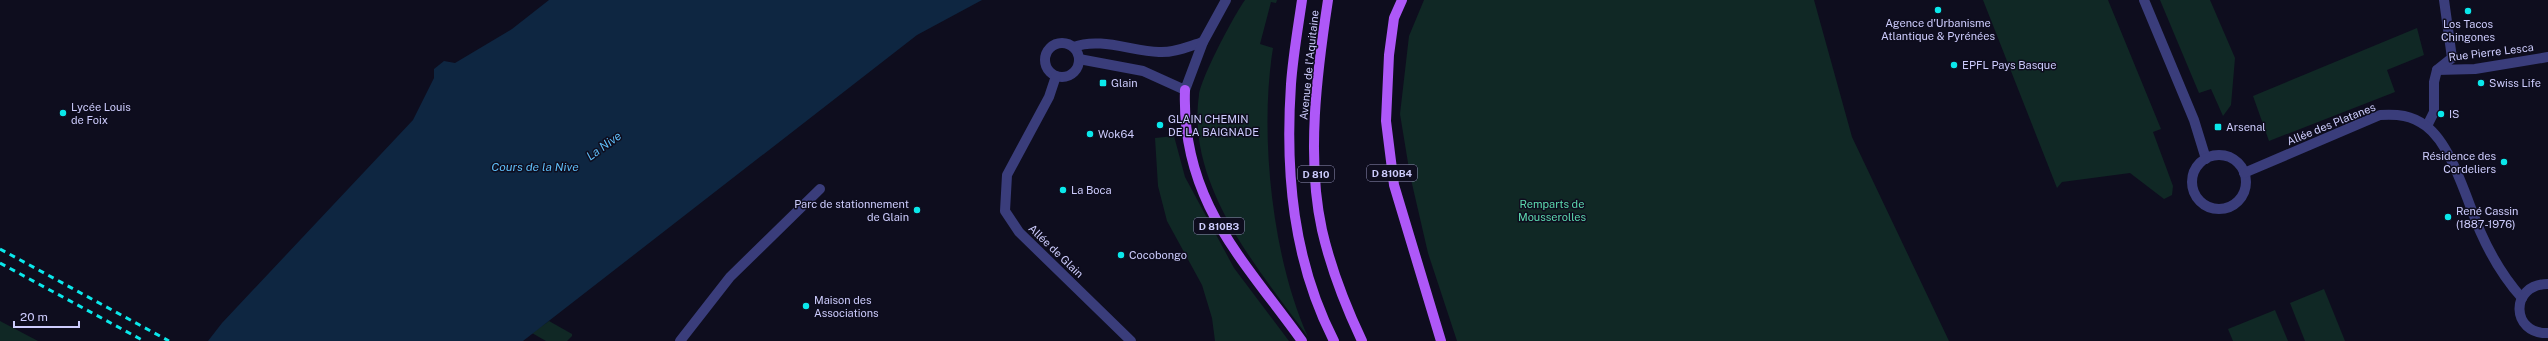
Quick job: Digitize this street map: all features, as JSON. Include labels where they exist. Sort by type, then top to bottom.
[{"type":"main road","name":"Avenue de l'Aquitaine","points":[[1302,0],[1291,83],[1290,183],[1302,258],[1315,297],[1334,341]]},
{"type":"main road","name":"Avenue de l'Aquitaine","points":[[1328,0],[1315,107],[1316,180],[1322,229],[1333,270],[1345,304],[1362,341]]},
{"type":"main road","name":"D 810B4","points":[[1402,0],[1394,18],[1389,55],[1386,121],[1394,185],[1441,341]]},
{"type":"main road","name":"D 810B3","points":[[1185,90],[1188,145],[1199,186],[1226,239],[1302,341]]},
{"type":"street","points":[[1079,59],[1143,70],[1185,90],[1203,42],[1226,0]]},
{"type":"street","points":[[2144,0],[2194,120],[2206,159]]},
{"type":"street","points":[[2444,0],[2452,58],[2437,70],[2434,82],[2434,112],[2427,126],[2450,156],[2493,258],[2504,278],[2522,298]]},
{"type":"street","points":[[1074,47],[1079,59],[1075,72],[1070,76],[1056,76],[1046,65],[1046,54],[1050,48],[1062,43],[1074,47],[1086,42],[1160,52],[1176,51],[1203,42]]},
{"type":"street","name":"Rue Pierre Lesca","points":[[2437,70],[2475,69],[2548,57]]},
{"type":"street","name":"Allée de Glain","points":[[1056,76],[1048,97],[1007,176],[1005,211],[1019,232],[1131,341]]},
{"type":"street","name":"Allée des Platanes","points":[[2244,173],[2380,115],[2402,114],[2427,126]]},
{"type":"street","points":[[2221,156],[2228,157],[2241,166],[2246,184],[2244,194],[2238,202],[2224,209],[2209,207],[2200,202],[2192,184],[2198,166],[2206,159],[2221,156]]},
{"type":"street","points":[[680,341],[730,277],[820,189]]},
{"type":"street","points":[[2548,284],[2532,287],[2522,298],[2520,316],[2524,324],[2539,333],[2548,333]]},
{"type":"green space","points":[[1245,0],[1277,0],[1276,3],[1271,2],[1260,44],[1273,48],[1269,82],[1268,156],[1277,233],[1285,270],[1308,337],[1268,283],[1230,224],[1215,193],[1204,161],[1198,128],[1199,95],[1201,87],[1205,75],[1233,19]]},
{"type":"green space","name":"Remparts de Mousserolles","points":[[1424,0],[1814,0],[1852,137],[1949,341],[1457,341],[1428,253],[1410,175],[1400,114],[1409,36]]},
{"type":"green space","points":[[1983,0],[2108,0],[2161,129],[2153,132],[2173,186],[2172,195],[2164,199],[2130,173],[2062,182],[2057,188]]},
{"type":"green space","points":[[2160,0],[2210,0],[2235,58],[2231,105],[2223,116],[2211,89],[2199,93]]},
{"type":"green space","points":[[2417,28],[2424,55],[2387,70],[2395,92],[2269,141],[2253,96]]},
{"type":"green space","points":[[1174,136],[1185,177],[1234,268],[1289,341],[1215,341],[1212,318],[1202,285],[1167,221],[1158,186],[1155,138]]},
{"type":"green space","points":[[2324,289],[2345,341],[2305,341],[2290,303]]},
{"type":"green space","points":[[2275,310],[2288,341],[2233,341],[2228,329]]},
{"type":"green space","points":[[0,321],[38,341],[0,341]]},
{"type":"green space","points":[[549,321],[572,334],[572,336],[567,341],[546,341],[532,333]]},
{"type":"water","name":"Cours de la Nive","points":[[549,0],[982,0],[917,35],[523,341],[208,341],[222,323],[413,120],[434,78],[434,69],[444,61],[455,63],[512,29]]},
{"type":"railway","points":[[0,249],[169,341]]},
{"type":"railway","points":[[0,263],[144,341]]},
{"type":"place","name":"Agence d'Urbanisme Atlantique & Pyrénées","points":[[1938,10]]},
{"type":"place","name":"Los Tacos Chingones","points":[[2468,11]]},
{"type":"place","name":"EPFL Pays Basque","points":[[1954,65]]},
{"type":"place","name":"Glain","points":[[1103,83]]},
{"type":"place","name":"Swiss Life","points":[[2481,83]]},
{"type":"place","name":"Lycée Louis de Foix","points":[[63,113]]},
{"type":"place","name":"IS","points":[[2441,114]]},
{"type":"place","name":"GLAIN CHEMIN DE LA BAIGNADE","points":[[1160,125]]},
{"type":"place","name":"Arsenal","points":[[2218,127]]},
{"type":"place","name":"Wok64","points":[[1090,134]]},
{"type":"place","name":"Résidence des Cordeliers","points":[[2504,162]]},
{"type":"place","name":"La Boca","points":[[1063,190]]},
{"type":"place","name":"Parc de stationnement de Glain","points":[[917,210]]},
{"type":"place","name":"René Cassin (1887-1976)","points":[[2448,217]]},
{"type":"place","name":"Cocobongo","points":[[1121,255]]},
{"type":"place","name":"Maison des Associations","points":[[806,306]]},
{"type":"water label","name":"La Nive","points":[[604,146]]}]
